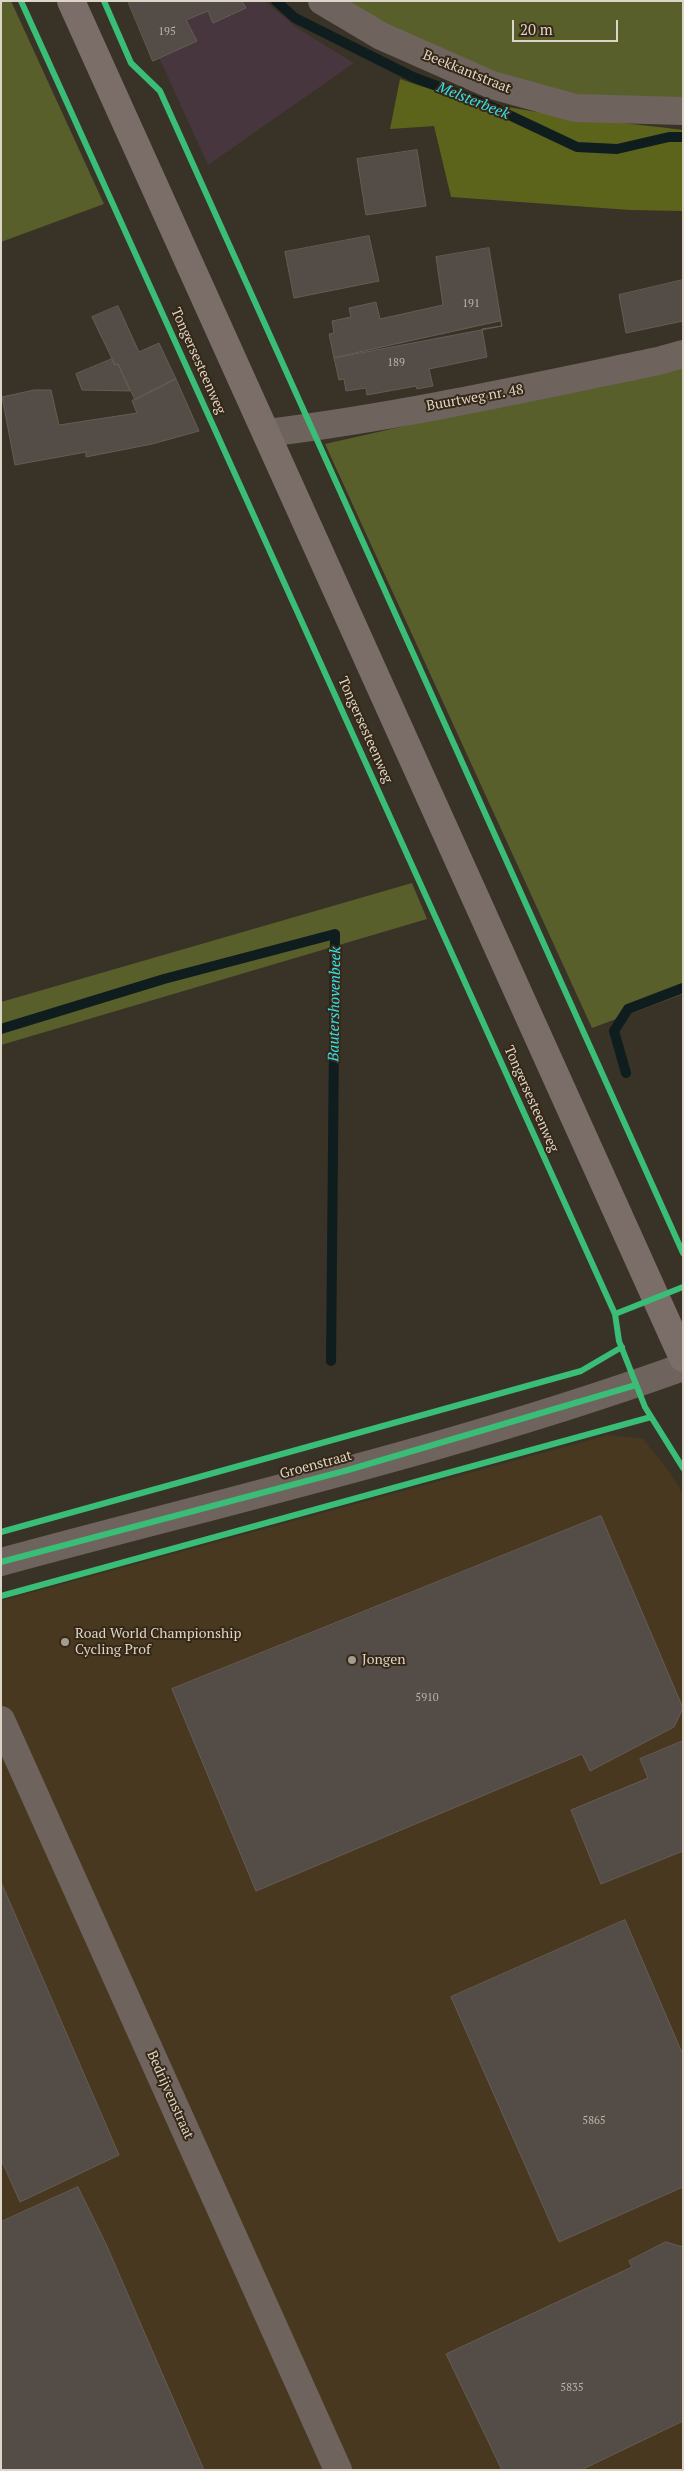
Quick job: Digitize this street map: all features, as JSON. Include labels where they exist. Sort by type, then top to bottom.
[{"type":"main road","points":[[71,1],[683,1358]]},
{"type":"street","name":"Beekkantstraat","points":[[322,1],[381,36],[492,85],[575,108],[683,111]]},
{"type":"street","name":"Buurtweg nr. 48","points":[[266,433],[494,395],[658,362],[683,354]]},
{"type":"street","name":"Groenstraat","points":[[1,1562],[348,1470],[636,1385],[683,1367]]},
{"type":"street","name":"Bedrijvenstraat","points":[[1,1720],[338,2470]]},
{"type":"shaded area","points":[[133,1],[265,1],[297,28],[354,63],[208,165]]},
{"type":"shaded area","points":[[608,1435],[643,1439],[668,1470],[683,1494],[683,2470],[1,2470],[1,1601]]},
{"type":"green space","points":[[1,1],[11,1],[104,204],[1,242]]},
{"type":"green space","points":[[336,1],[683,1],[683,109],[576,100],[485,72]]},
{"type":"green space","points":[[400,79],[434,90],[504,106],[683,130],[683,211],[630,210],[451,197],[434,126],[390,129]]},
{"type":"green space","points":[[683,363],[683,994],[592,1028],[325,444]]},
{"type":"green space","points":[[412,883],[427,919],[1,1045],[1,1002]]},
{"type":"building","points":[[128,1],[242,1],[246,8],[213,23],[208,11],[186,20],[197,41],[153,61]]},
{"type":"building","points":[[417,150],[426,206],[366,215],[357,159]]},
{"type":"building","points":[[369,236],[379,281],[294,298],[285,252]]},
{"type":"building","points":[[489,248],[502,326],[334,358],[329,334],[334,333],[332,321],[351,317],[349,308],[376,302],[380,319],[443,305],[436,257]]},
{"type":"building","points":[[683,280],[683,321],[626,333],[619,295]]},
{"type":"building","points":[[118,306],[139,352],[159,343],[176,379],[135,400],[118,364],[115,365],[92,317]]},
{"type":"building","points":[[501,321],[502,326],[482,329],[487,357],[429,369],[433,386],[417,389],[416,386],[367,395],[366,388],[346,391],[344,379],[339,380],[334,358]]},
{"type":"building","points":[[112,359],[115,365],[118,364],[130,391],[82,390],[76,374]]},
{"type":"building","points":[[176,379],[199,431],[152,444],[86,457],[86,452],[15,465],[2,397],[34,390],[51,390],[59,425],[137,413],[132,401]]},
{"type":"building","points":[[601,1516],[683,1708],[674,1727],[590,1771],[582,1754],[256,1891],[172,1689]]},
{"type":"building","points":[[683,1741],[683,1851],[601,1884],[571,1810],[648,1778],[640,1759]]},
{"type":"building","points":[[1,1882],[119,2155],[20,2202],[1,2159]]},
{"type":"building","points":[[625,1920],[683,2055],[683,2187],[559,2242],[451,1997]]},
{"type":"building","points":[[78,2187],[106,2244],[204,2470],[1,2470],[1,2222]]},
{"type":"building","points":[[666,2242],[683,2247],[683,2421],[581,2470],[502,2470],[446,2354],[632,2267],[629,2261]]},
{"type":"waterway","name":"Melsterbeek","points":[[276,1],[295,18],[413,77],[490,106],[577,147],[617,149],[669,137],[683,137]]},
{"type":"waterway","name":"Bautershovenbeek","points":[[1,1029],[164,979],[335,934],[331,1361]]},
{"type":"waterway","points":[[626,1073],[614,1031],[628,1009],[683,988]]},
{"type":"cycle path","name":"Tongersesteenweg","points":[[21,1],[615,1314],[619,1341],[645,1407],[683,1468]]},
{"type":"cycle path","points":[[104,1],[131,63],[160,91],[683,1253]]},
{"type":"cycle path","points":[[615,1314],[683,1287]]},
{"type":"cycle path","points":[[1,1532],[581,1371],[622,1347]]},
{"type":"cycle path","points":[[1,1562],[348,1470],[636,1385]]},
{"type":"cycle path","points":[[1,1596],[651,1417]]},
{"type":"place","name":"Road World Championship Cycling Prof","points":[[65,1642]]},
{"type":"place","name":"Jongen","points":[[352,1660]]}]
